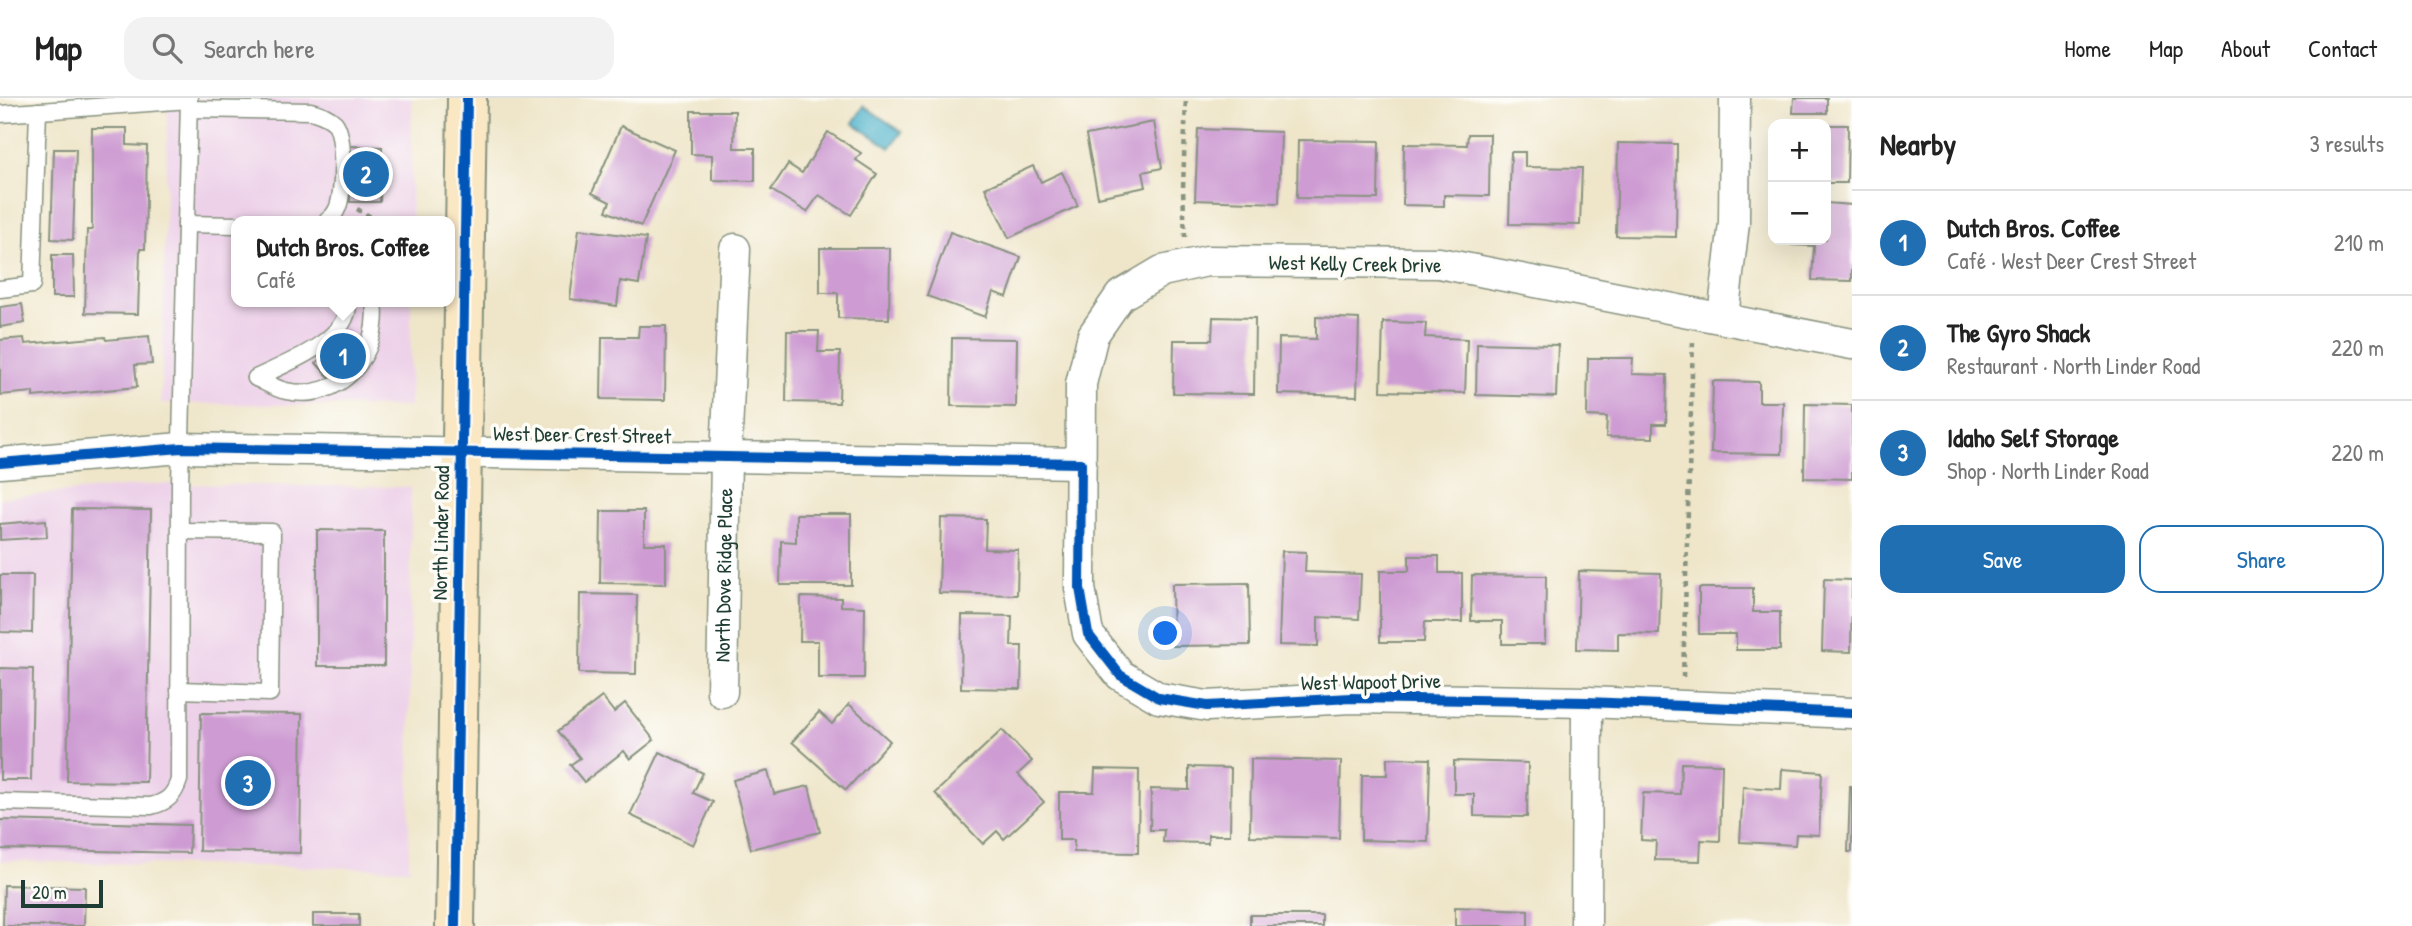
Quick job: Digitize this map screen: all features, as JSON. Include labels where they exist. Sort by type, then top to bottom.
[{"type":"main road","name":"North Linder Road","points":[[455,926],[467,98]]},
{"type":"street","points":[[1708,314],[1734,223],[1735,98]]},
{"type":"street","name":"North Dove Ridge Place","points":[[722,692],[726,457],[735,249]]},
{"type":"street","name":"West Kelly Creek Drive","points":[[1080,463],[1081,384],[1093,335],[1120,296],[1162,271],[1207,261],[1439,263],[1852,344]]},
{"type":"street","name":"West Deer Crest Street","points":[[0,463],[181,449],[1080,463]]},
{"type":"street","name":"West Wapoot Drive","points":[[1080,463],[1080,588],[1088,634],[1120,675],[1159,698],[1207,706],[1351,698],[1587,702],[1852,713]]},
{"type":"street","points":[[1586,926],[1587,702]]},
{"type":"lane","points":[[0,802],[150,806],[168,800],[176,790],[179,780],[181,449],[189,102]]},
{"type":"lane","points":[[0,114],[189,102],[279,111],[311,111],[325,115],[337,125],[341,139],[340,200],[337,212],[333,216]]},
{"type":"lane","points":[[0,289],[32,285],[38,111]]},
{"type":"lane","points":[[186,224],[231,225]]},
{"type":"lane","points":[[347,307],[345,320],[321,344],[297,359],[256,378],[284,391],[312,392],[334,385],[355,370],[368,352],[374,332],[374,307]]},
{"type":"lane","points":[[179,690],[270,692],[272,531],[180,531]]},
{"type":"path","points":[[1185,238],[1182,188],[1186,98]]},
{"type":"path","points":[[351,206],[369,216]]},
{"type":"path","points":[[1683,706],[1708,314]]},
{"type":"shaded area","points":[[168,98],[412,98],[411,216],[231,216],[231,307],[411,307],[410,407],[161,403]]},
{"type":"shaded area","points":[[158,484],[411,487],[409,869],[0,861],[0,498]]},
{"type":"water","points":[[864,106],[902,132],[890,148],[853,123]]},
{"type":"building","points":[[1794,98],[1827,98],[1827,113],[1793,113]]},
{"type":"building","points":[[691,111],[735,111],[734,148],[755,148],[755,181],[712,180],[712,155],[691,154]]},
{"type":"building","points":[[1154,122],[1162,168],[1143,172],[1146,187],[1098,197],[1086,135]]},
{"type":"building","points":[[1831,125],[1848,125],[1847,183],[1831,183]]},
{"type":"building","points":[[621,126],[675,150],[641,226],[606,211],[610,202],[592,193]]},
{"type":"building","points":[[92,128],[127,128],[127,145],[147,146],[145,249],[140,249],[138,314],[85,313],[87,230],[92,230]]},
{"type":"building","points":[[1198,129],[1281,132],[1279,203],[1195,200]]},
{"type":"building","points":[[828,132],[861,153],[856,160],[877,174],[851,215],[819,195],[807,212],[771,190],[788,164],[802,173]]},
{"type":"building","points":[[1468,134],[1490,134],[1489,196],[1444,195],[1444,206],[1403,205],[1404,144],[1467,145]]},
{"type":"building","points":[[1298,140],[1379,141],[1378,199],[1297,198]]},
{"type":"building","points":[[1618,143],[1677,144],[1676,237],[1616,236]]},
{"type":"building","points":[[351,146],[382,147],[380,202],[350,202]]},
{"type":"building","points":[[54,149],[76,149],[73,240],[51,239]]},
{"type":"building","points":[[1511,152],[1525,152],[1525,167],[1582,168],[1580,225],[1509,224]]},
{"type":"building","points":[[1033,166],[1041,182],[1062,172],[1078,206],[1009,238],[985,188]]},
{"type":"building","points":[[1831,203],[1852,205],[1852,281],[1812,280],[1814,246],[1791,245],[1831,245]]},
{"type":"building","points":[[579,229],[646,238],[639,284],[620,281],[617,306],[570,299]]},
{"type":"building","points":[[950,232],[1021,257],[1007,297],[993,292],[985,317],[927,296]]},
{"type":"building","points":[[820,248],[890,248],[889,319],[838,318],[838,293],[820,293]]},
{"type":"building","points":[[52,255],[73,255],[74,297],[52,297]]},
{"type":"building","points":[[22,304],[25,323],[0,327],[0,307]]},
{"type":"building","points":[[1213,317],[1255,318],[1254,394],[1173,393],[1174,340],[1212,340]]},
{"type":"building","points":[[1316,317],[1359,319],[1357,396],[1278,394],[1279,338],[1316,339]]},
{"type":"building","points":[[1383,322],[1426,323],[1425,337],[1467,339],[1465,393],[1381,391]]},
{"type":"building","points":[[639,326],[666,326],[665,400],[601,399],[602,337],[638,337]]},
{"type":"building","points":[[344,328],[367,351],[354,365],[350,360],[331,379],[316,363],[334,345],[331,342]]},
{"type":"building","points":[[787,331],[819,331],[818,352],[840,352],[839,403],[786,402]]},
{"type":"building","points":[[149,336],[152,364],[135,365],[137,387],[33,397],[33,392],[0,395],[0,340],[24,338],[25,344]]},
{"type":"building","points":[[952,338],[1017,339],[1016,407],[951,406]]},
{"type":"building","points":[[1477,343],[1558,345],[1556,397],[1476,395]]},
{"type":"building","points":[[1588,358],[1633,358],[1632,374],[1667,375],[1666,424],[1653,424],[1653,438],[1606,437],[1607,417],[1587,416]]},
{"type":"building","points":[[1713,381],[1759,382],[1759,402],[1783,402],[1782,454],[1711,453]]},
{"type":"building","points":[[1805,404],[1852,405],[1852,479],[1804,478]]},
{"type":"building","points":[[72,509],[151,510],[146,782],[67,781]]},
{"type":"building","points":[[601,511],[644,511],[644,544],[666,544],[666,584],[600,583]]},
{"type":"building","points":[[796,514],[851,514],[851,585],[780,585],[781,541],[796,542]]},
{"type":"building","points":[[941,518],[986,519],[985,549],[1018,550],[1017,595],[939,593]]},
{"type":"building","points":[[46,520],[47,537],[0,540],[0,524]]},
{"type":"building","points":[[317,530],[384,531],[384,666],[317,666]]},
{"type":"building","points":[[1282,551],[1306,552],[1305,572],[1361,574],[1359,619],[1318,617],[1318,646],[1279,645]]},
{"type":"building","points":[[1409,556],[1439,556],[1439,573],[1462,573],[1462,622],[1425,622],[1424,642],[1380,642],[1380,571],[1409,571]]},
{"type":"building","points":[[1579,571],[1661,573],[1659,634],[1618,633],[1618,650],[1577,649]]},
{"type":"building","points":[[0,575],[33,575],[32,633],[0,632]]},
{"type":"building","points":[[1472,575],[1546,576],[1545,644],[1502,644],[1502,621],[1471,621]]},
{"type":"building","points":[[1824,579],[1852,580],[1851,652],[1822,651]]},
{"type":"building","points":[[1249,583],[1250,645],[1173,646],[1172,584]]},
{"type":"building","points":[[1699,588],[1753,588],[1753,612],[1780,612],[1780,650],[1736,650],[1736,634],[1699,634]]},
{"type":"building","points":[[580,594],[637,595],[636,674],[579,673]]},
{"type":"building","points":[[801,597],[841,598],[841,606],[865,607],[864,678],[818,678],[818,641],[800,641]]},
{"type":"building","points":[[962,615],[1012,616],[1011,646],[1022,646],[1021,689],[961,688]]},
{"type":"building","points":[[0,668],[33,669],[31,780],[0,780]]},
{"type":"building","points":[[602,697],[614,712],[625,703],[654,740],[630,759],[624,751],[584,782],[570,765],[580,758],[558,731]]},
{"type":"building","points":[[849,704],[890,741],[846,790],[792,742],[819,712],[832,724]]},
{"type":"building","points":[[201,713],[302,714],[300,853],[199,851]]},
{"type":"building","points":[[1002,730],[1032,761],[1018,774],[1044,802],[1004,839],[997,831],[983,844],[935,793]]},
{"type":"building","points":[[660,752],[703,773],[693,793],[713,802],[693,845],[630,815]]},
{"type":"building","points":[[1387,758],[1430,759],[1428,842],[1361,840],[1362,775],[1387,775]]},
{"type":"building","points":[[1251,759],[1341,761],[1339,838],[1250,836]]},
{"type":"building","points":[[1454,761],[1528,763],[1527,817],[1474,816],[1474,794],[1454,794]]},
{"type":"building","points":[[1681,763],[1722,764],[1720,841],[1701,840],[1700,861],[1655,860],[1656,841],[1641,840],[1643,793],[1680,794]]},
{"type":"building","points":[[1189,767],[1231,768],[1230,835],[1208,835],[1208,843],[1163,842],[1164,830],[1150,830],[1151,789],[1189,790]]},
{"type":"building","points":[[1095,769],[1139,770],[1138,853],[1074,852],[1074,840],[1059,840],[1059,792],[1094,792]]},
{"type":"building","points":[[1782,769],[1822,772],[1819,835],[1796,834],[1795,845],[1740,842],[1743,787],[1781,789]]},
{"type":"building","points":[[768,771],[774,794],[809,786],[820,832],[751,849],[733,780]]},
{"type":"building","points":[[1850,786],[1852,852],[1848,852]]},
{"type":"building","points":[[0,820],[190,825],[189,853],[0,849]]},
{"type":"building","points":[[4,885],[85,887],[84,926],[3,926]]},
{"type":"building","points":[[1455,907],[1528,910],[1528,926],[1455,926]]},
{"type":"building","points":[[313,914],[359,914],[359,926],[313,926]]},
{"type":"building","points":[[1250,915],[1322,915],[1322,926],[1250,926]]},
{"type":"cycle path","points":[[455,926],[467,98]]},
{"type":"cycle path","points":[[0,463],[181,448],[1081,463],[1080,588],[1088,634],[1120,675],[1159,698],[1207,706],[1351,698],[1587,702],[1852,713]]},
{"type":"place","name":"The Gyro Shack","points":[[366,174]]},
{"type":"place","name":"Dutch Bros. Coffee","points":[[343,356]]},
{"type":"place","name":"Idaho Self Storage","points":[[248,783]]}]
